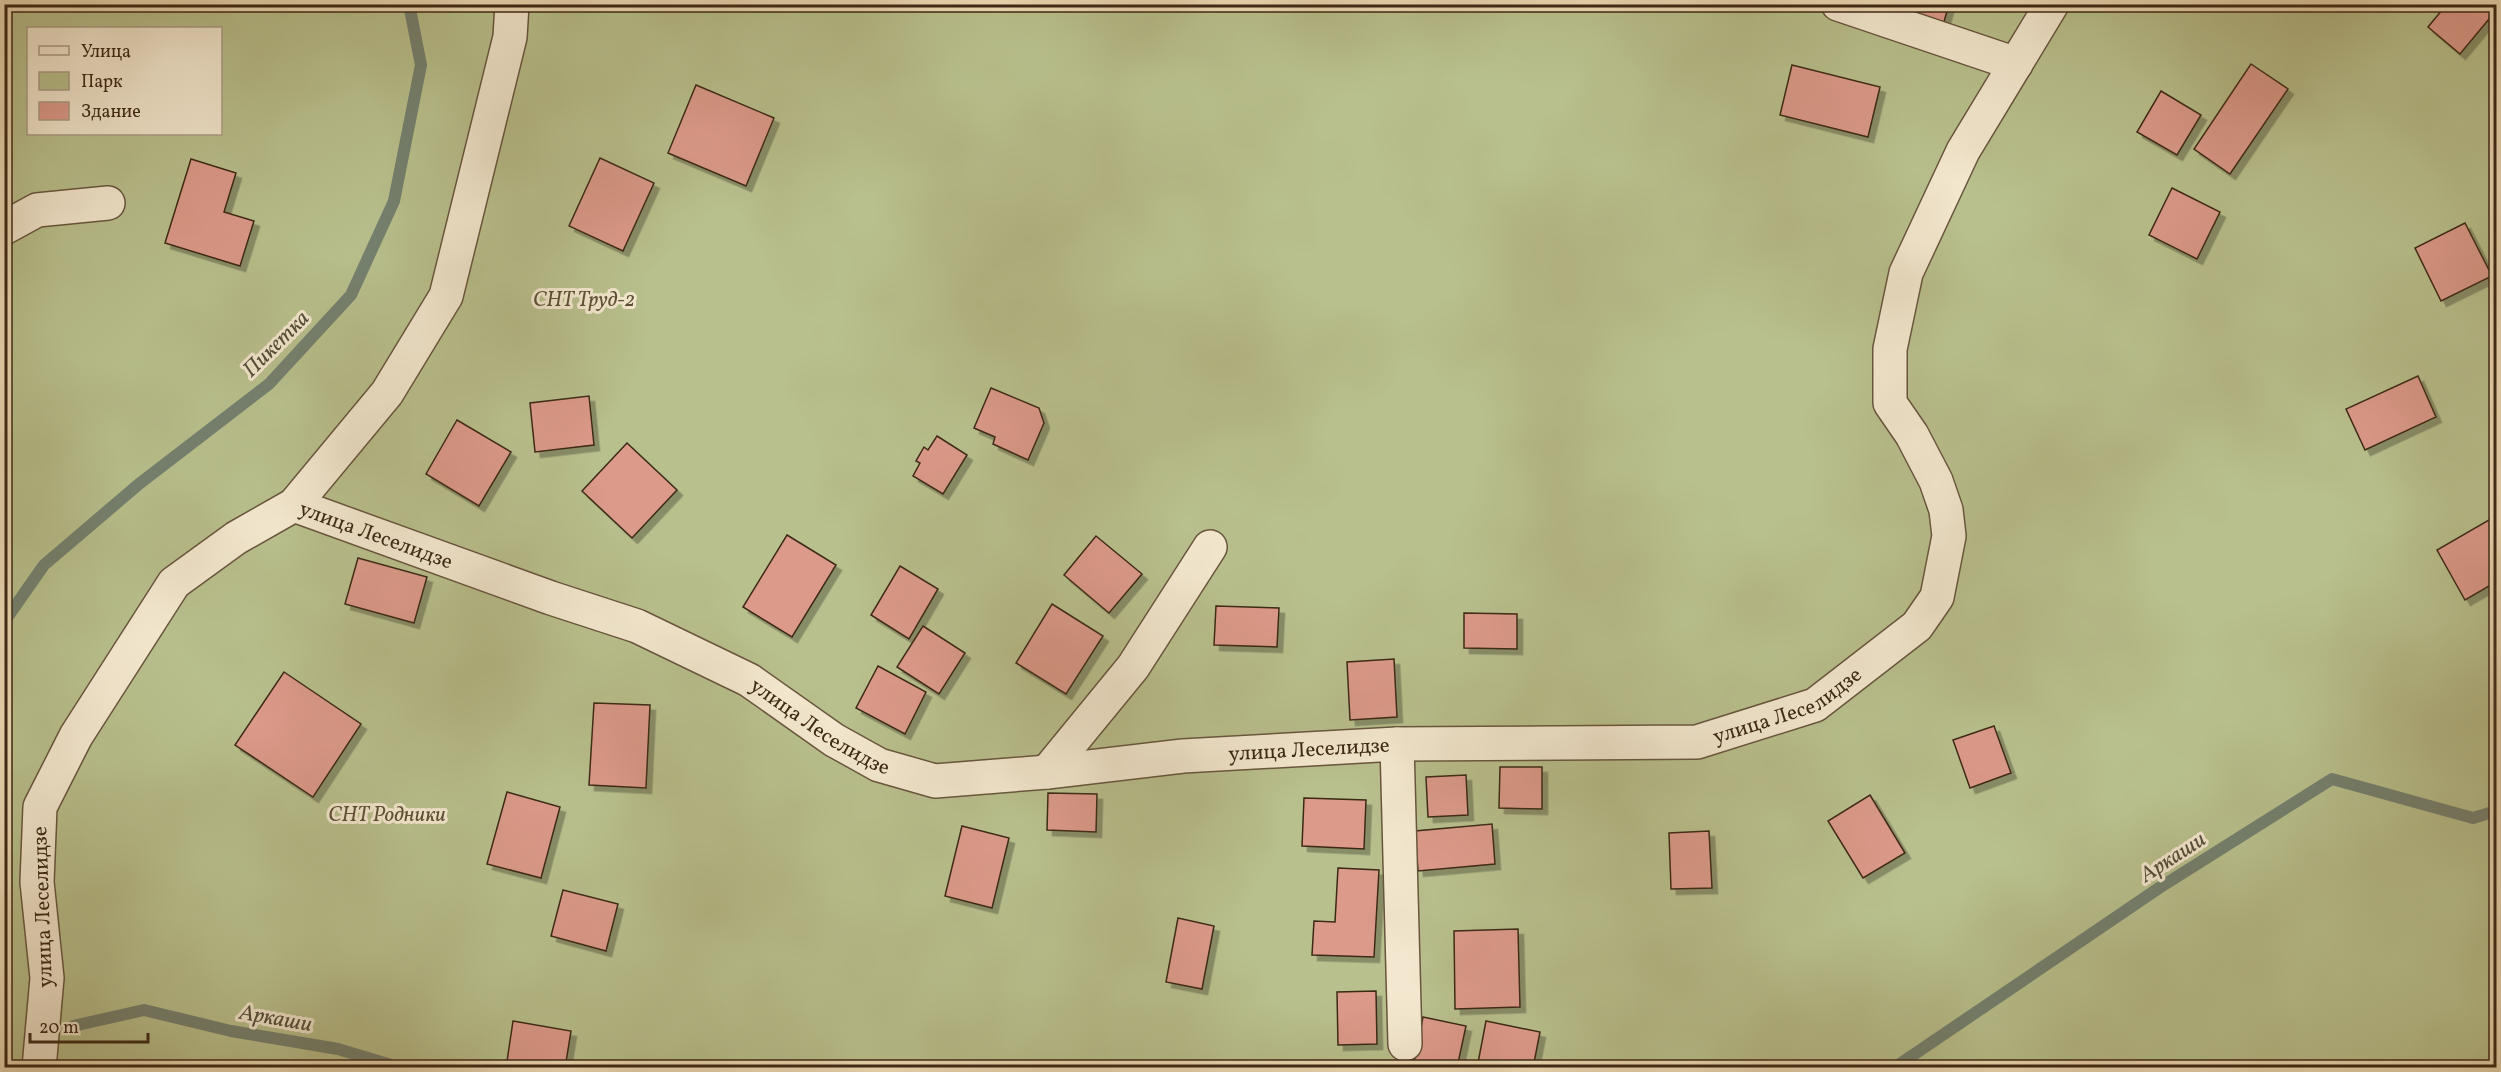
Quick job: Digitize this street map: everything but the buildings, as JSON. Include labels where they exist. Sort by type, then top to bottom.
[{"type":"street","points":[[294,505],[387,393],[446,296],[510,37],[512,4]]},
{"type":"street","points":[[1838,4],[2016,64],[2052,4]]},
{"type":"street","name":"улица Леселидзе","points":[[39,1068],[47,978],[37,882],[40,807],[76,736],[174,583],[236,538],[294,505],[637,627],[750,680],[834,740],[879,765],[935,781],[1047,772],[1183,756],[1396,744],[1697,742],[1815,705],[1917,627],[1936,597],[1949,536],[1946,510],[1936,481],[1912,435],[1890,403],[1890,349],[1906,273],[1963,151],[2016,64]]},
{"type":"street","points":[[4,228],[37,210],[108,203]]},
{"type":"street","points":[[1047,772],[1133,667],[1210,547]]},
{"type":"street","points":[[1396,744],[1405,1044]]},
{"type":"green space","points":[[4,5],[2496,5],[2496,1067],[5,1067]]},
{"type":"waterway","name":"Пикетка","points":[[4,622],[44,565],[139,484],[269,384],[351,295],[394,201],[421,65],[409,4]]},
{"type":"waterway","name":"Аркаши","points":[[1894,1068],[2159,888],[2332,779],[2473,818],[2496,811]]},
{"type":"waterway","name":"Аркаши","points":[[73,1026],[144,1010],[231,1031],[338,1049],[401,1068]]},
{"type":"park label","name":"СНТ Труд-2","points":[[584,299]]},
{"type":"park label","name":"СНТ Родники","points":[[387,814]]}]
